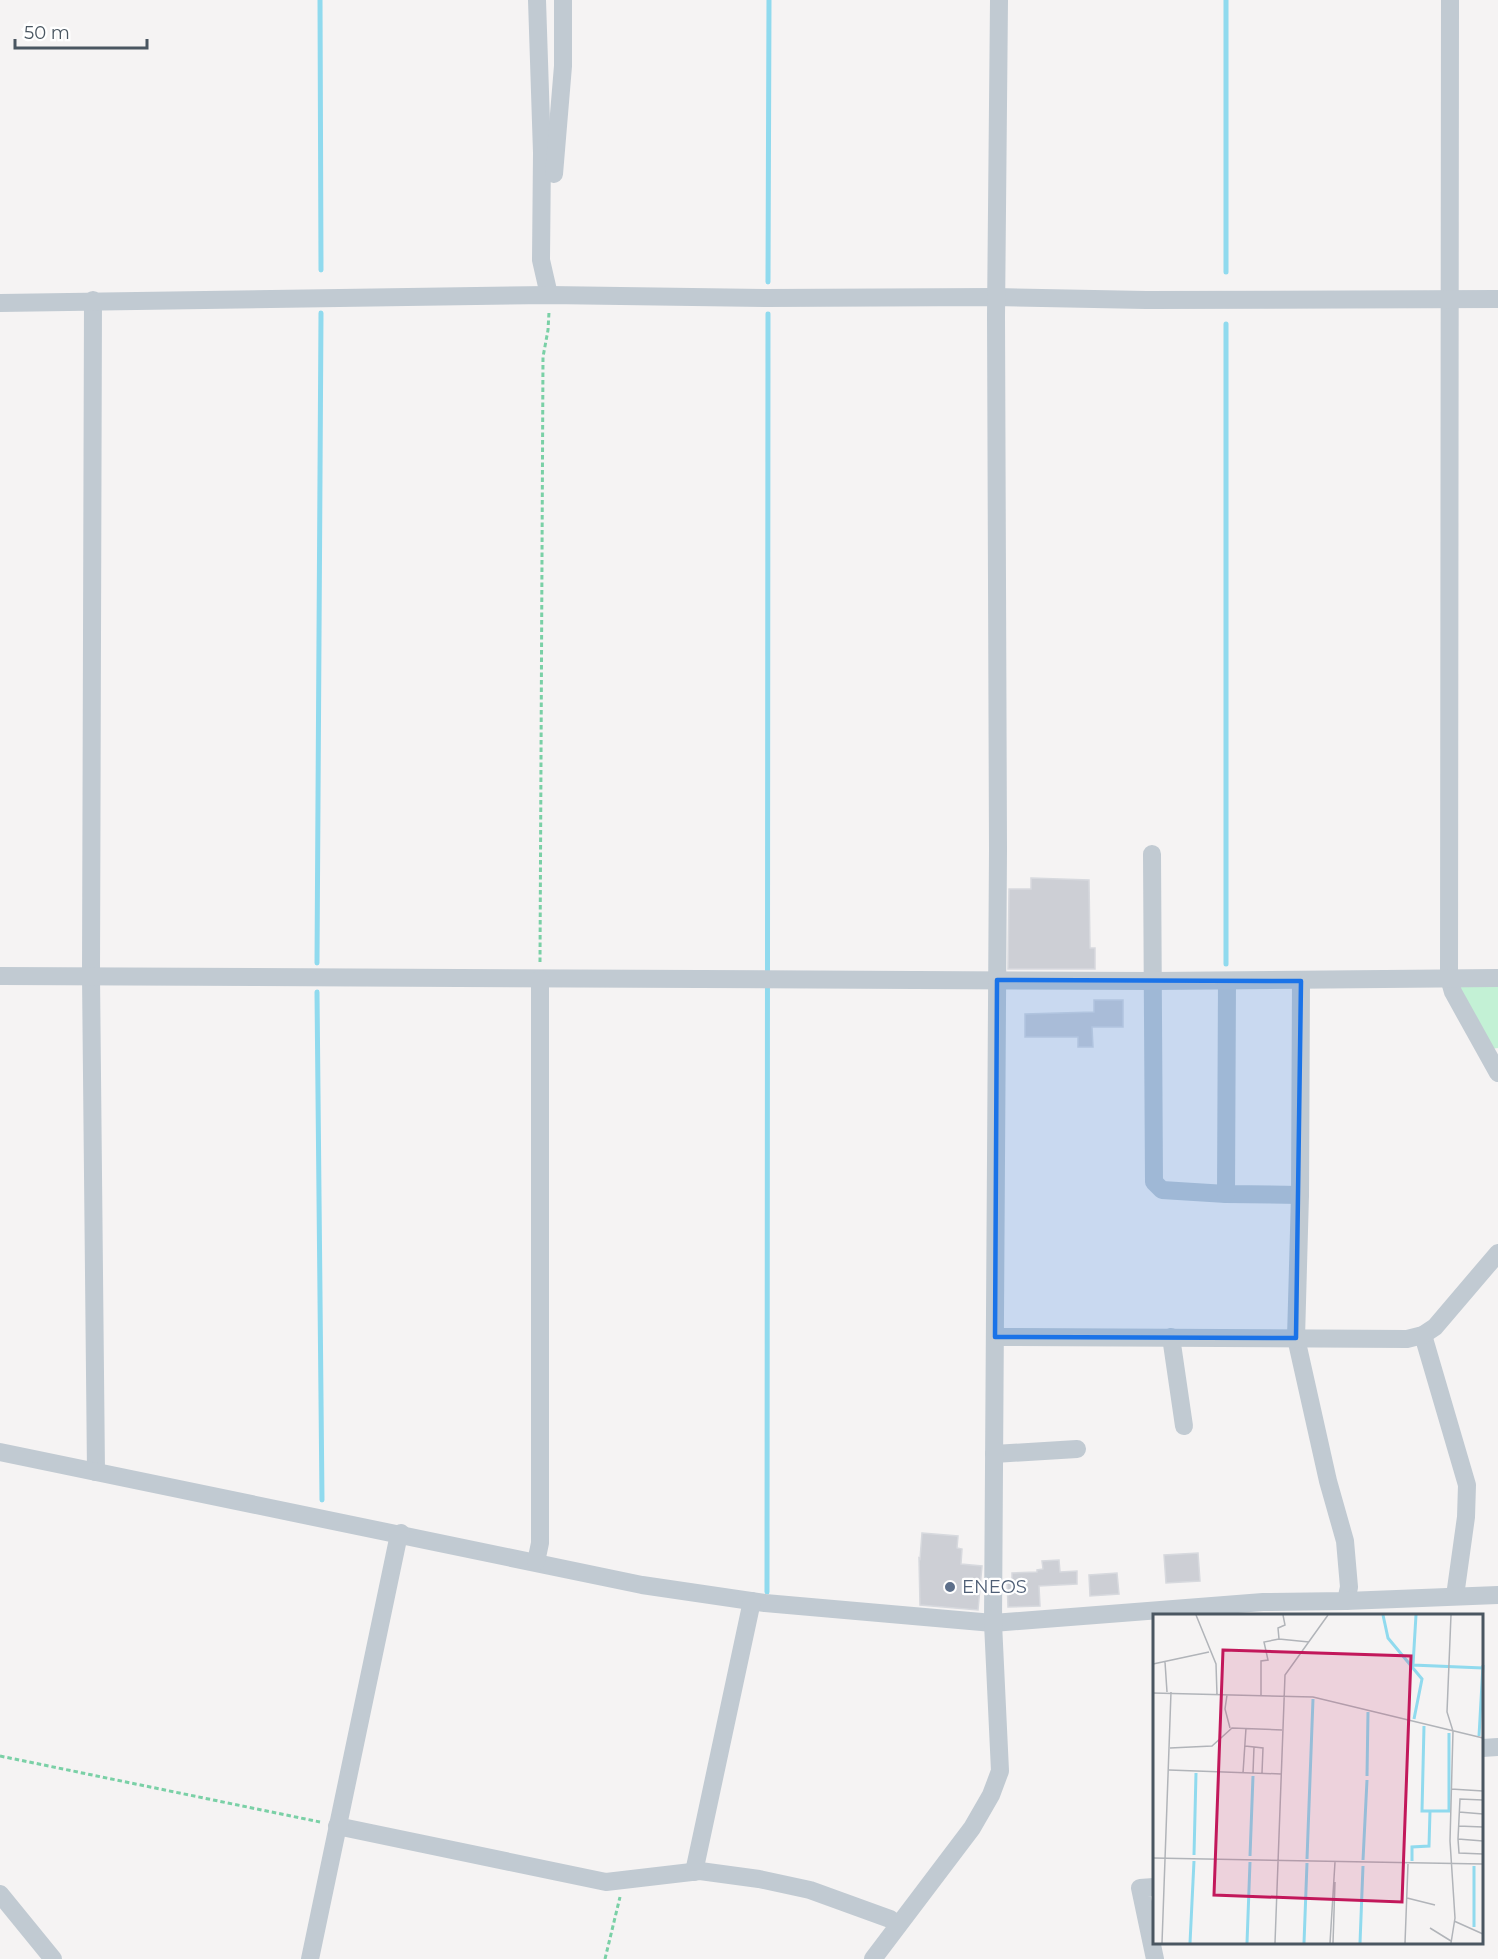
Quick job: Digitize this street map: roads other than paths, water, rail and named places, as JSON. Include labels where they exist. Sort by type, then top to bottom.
[{"type":"street","points":[[537,0],[542,142],[542,261],[549,295]]},
{"type":"street","points":[[549,295],[553,262],[554,157],[563,66],[564,0]]},
{"type":"street","points":[[873,1959],[972,1828],[991,1795],[1000,1771],[993,1623],[997,980],[996,297],[999,0]]},
{"type":"street","points":[[1450,0],[1449,978],[1453,992],[1498,1072]]},
{"type":"street","points":[[0,303],[549,295],[1146,300],[1498,299]]},
{"type":"street","points":[[93,300],[91,976],[96,1472]]},
{"type":"street","points":[[1152,854],[1154,1182],[1162,1190],[1300,1195]]},
{"type":"street","points":[[0,976],[1153,981],[1498,978]]},
{"type":"street","points":[[536,1562],[540,1543],[540,979]]},
{"type":"street","points":[[1226,1194],[1227,981]]},
{"type":"street","points":[[1300,981],[1300,1195],[1296,1338],[1328,1481],[1346,1541],[1349,1587],[1346,1601]]},
{"type":"street","points":[[995,1337],[1407,1339],[1424,1335],[1442,1320],[1498,1253]]},
{"type":"street","points":[[1424,1335],[1467,1485],[1466,1517],[1455,1596]]},
{"type":"street","points":[[1171,1337],[1184,1426]]},
{"type":"street","points":[[994,1454],[1077,1449]]},
{"type":"street","points":[[0,1452],[653,1586],[752,1601],[993,1623],[1183,1611],[1263,1602],[1346,1601],[1423,1607],[1455,1596],[1498,1594]]},
{"type":"street","points":[[310,1959],[380,1620],[401,1533]]},
{"type":"street","points":[[694,1872],[752,1601]]},
{"type":"street","points":[[1483,1748],[1498,1747]]},
{"type":"street","points":[[337,1826],[606,1882],[694,1872],[759,1879],[810,1890],[890,1919],[898,1925]]},
{"type":"street","points":[[1153,1887],[1140,1888],[1155,1959]]},
{"type":"street","points":[[0,1894],[53,1959]]},
{"type":"waterway","points":[[320,0],[321,270]]},
{"type":"waterway","points":[[768,282],[769,0]]},
{"type":"waterway","points":[[1226,0],[1226,272]]},
{"type":"waterway","points":[[317,963],[321,313]]},
{"type":"waterway","points":[[767,1592],[768,314]]},
{"type":"waterway","points":[[1226,324],[1226,964]]},
{"type":"waterway","points":[[317,992],[322,1500]]},
{"type":"place","name":"ENEOS","points":[[950,1587]]}]
